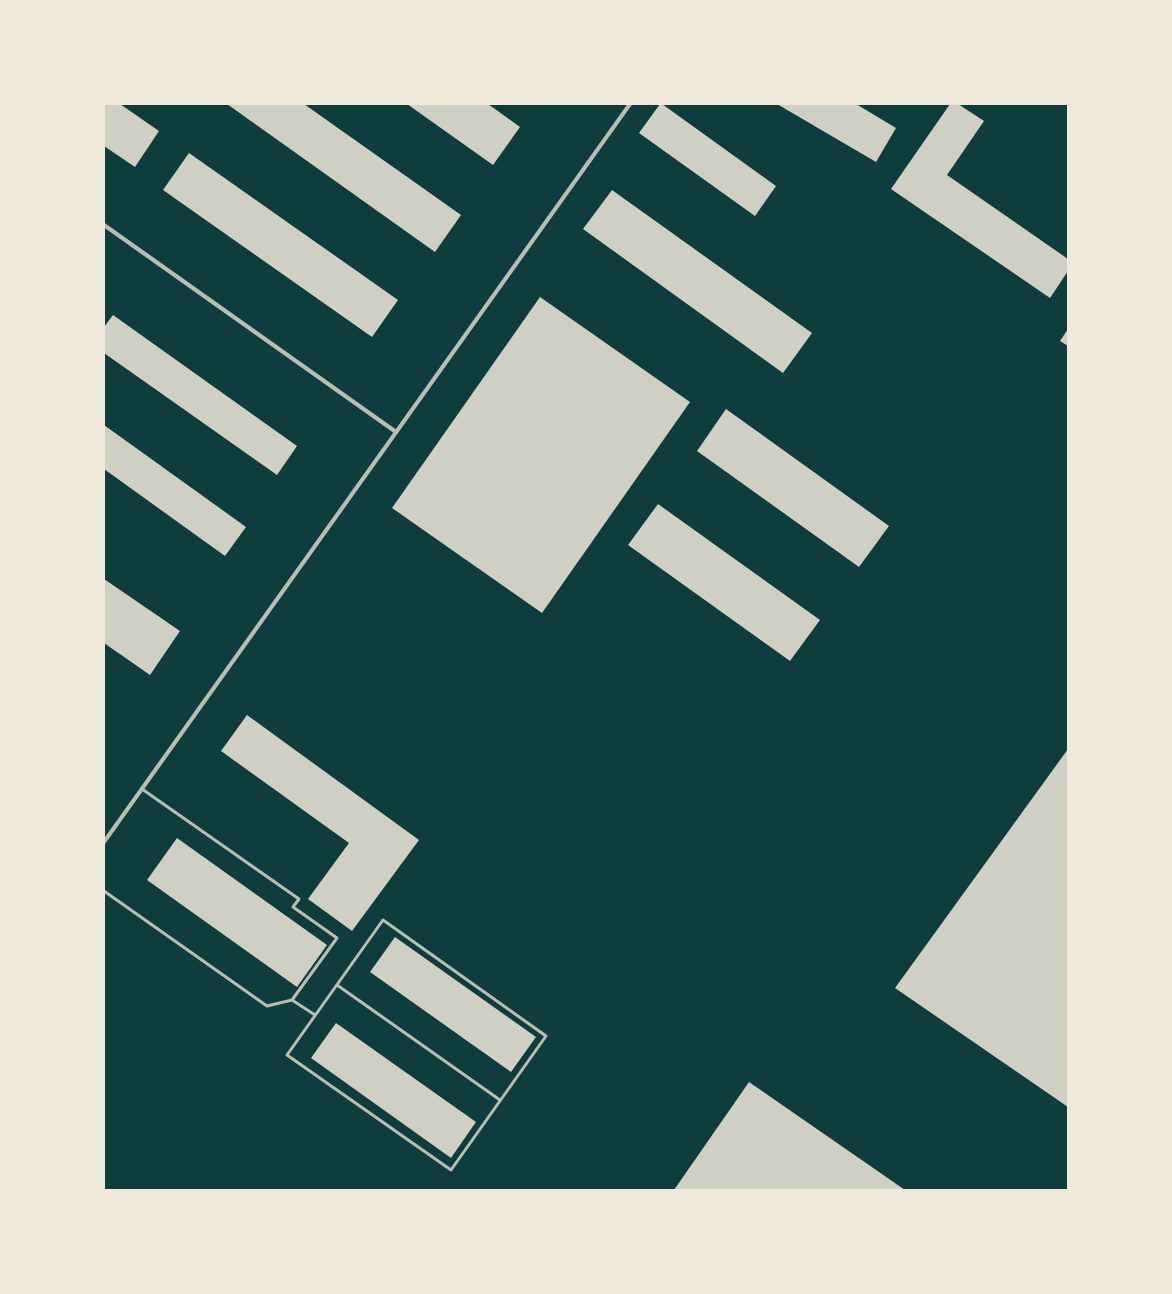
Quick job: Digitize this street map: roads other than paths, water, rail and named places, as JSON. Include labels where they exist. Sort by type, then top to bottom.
[{"type":"street","points":[[104,842],[630,104]]},
{"type":"street","points":[[104,225],[396,432]]},
{"type":"lane","points":[[104,891],[267,1006],[292,1000],[337,938],[293,906],[298,899],[142,789]]},
{"type":"lane","points":[[383,920],[546,1036],[451,1170],[287,1055],[315,1015],[383,920]]},
{"type":"lane","points":[[336,985],[500,1100]]},
{"type":"lane","points":[[292,1000],[315,1015]]}]
